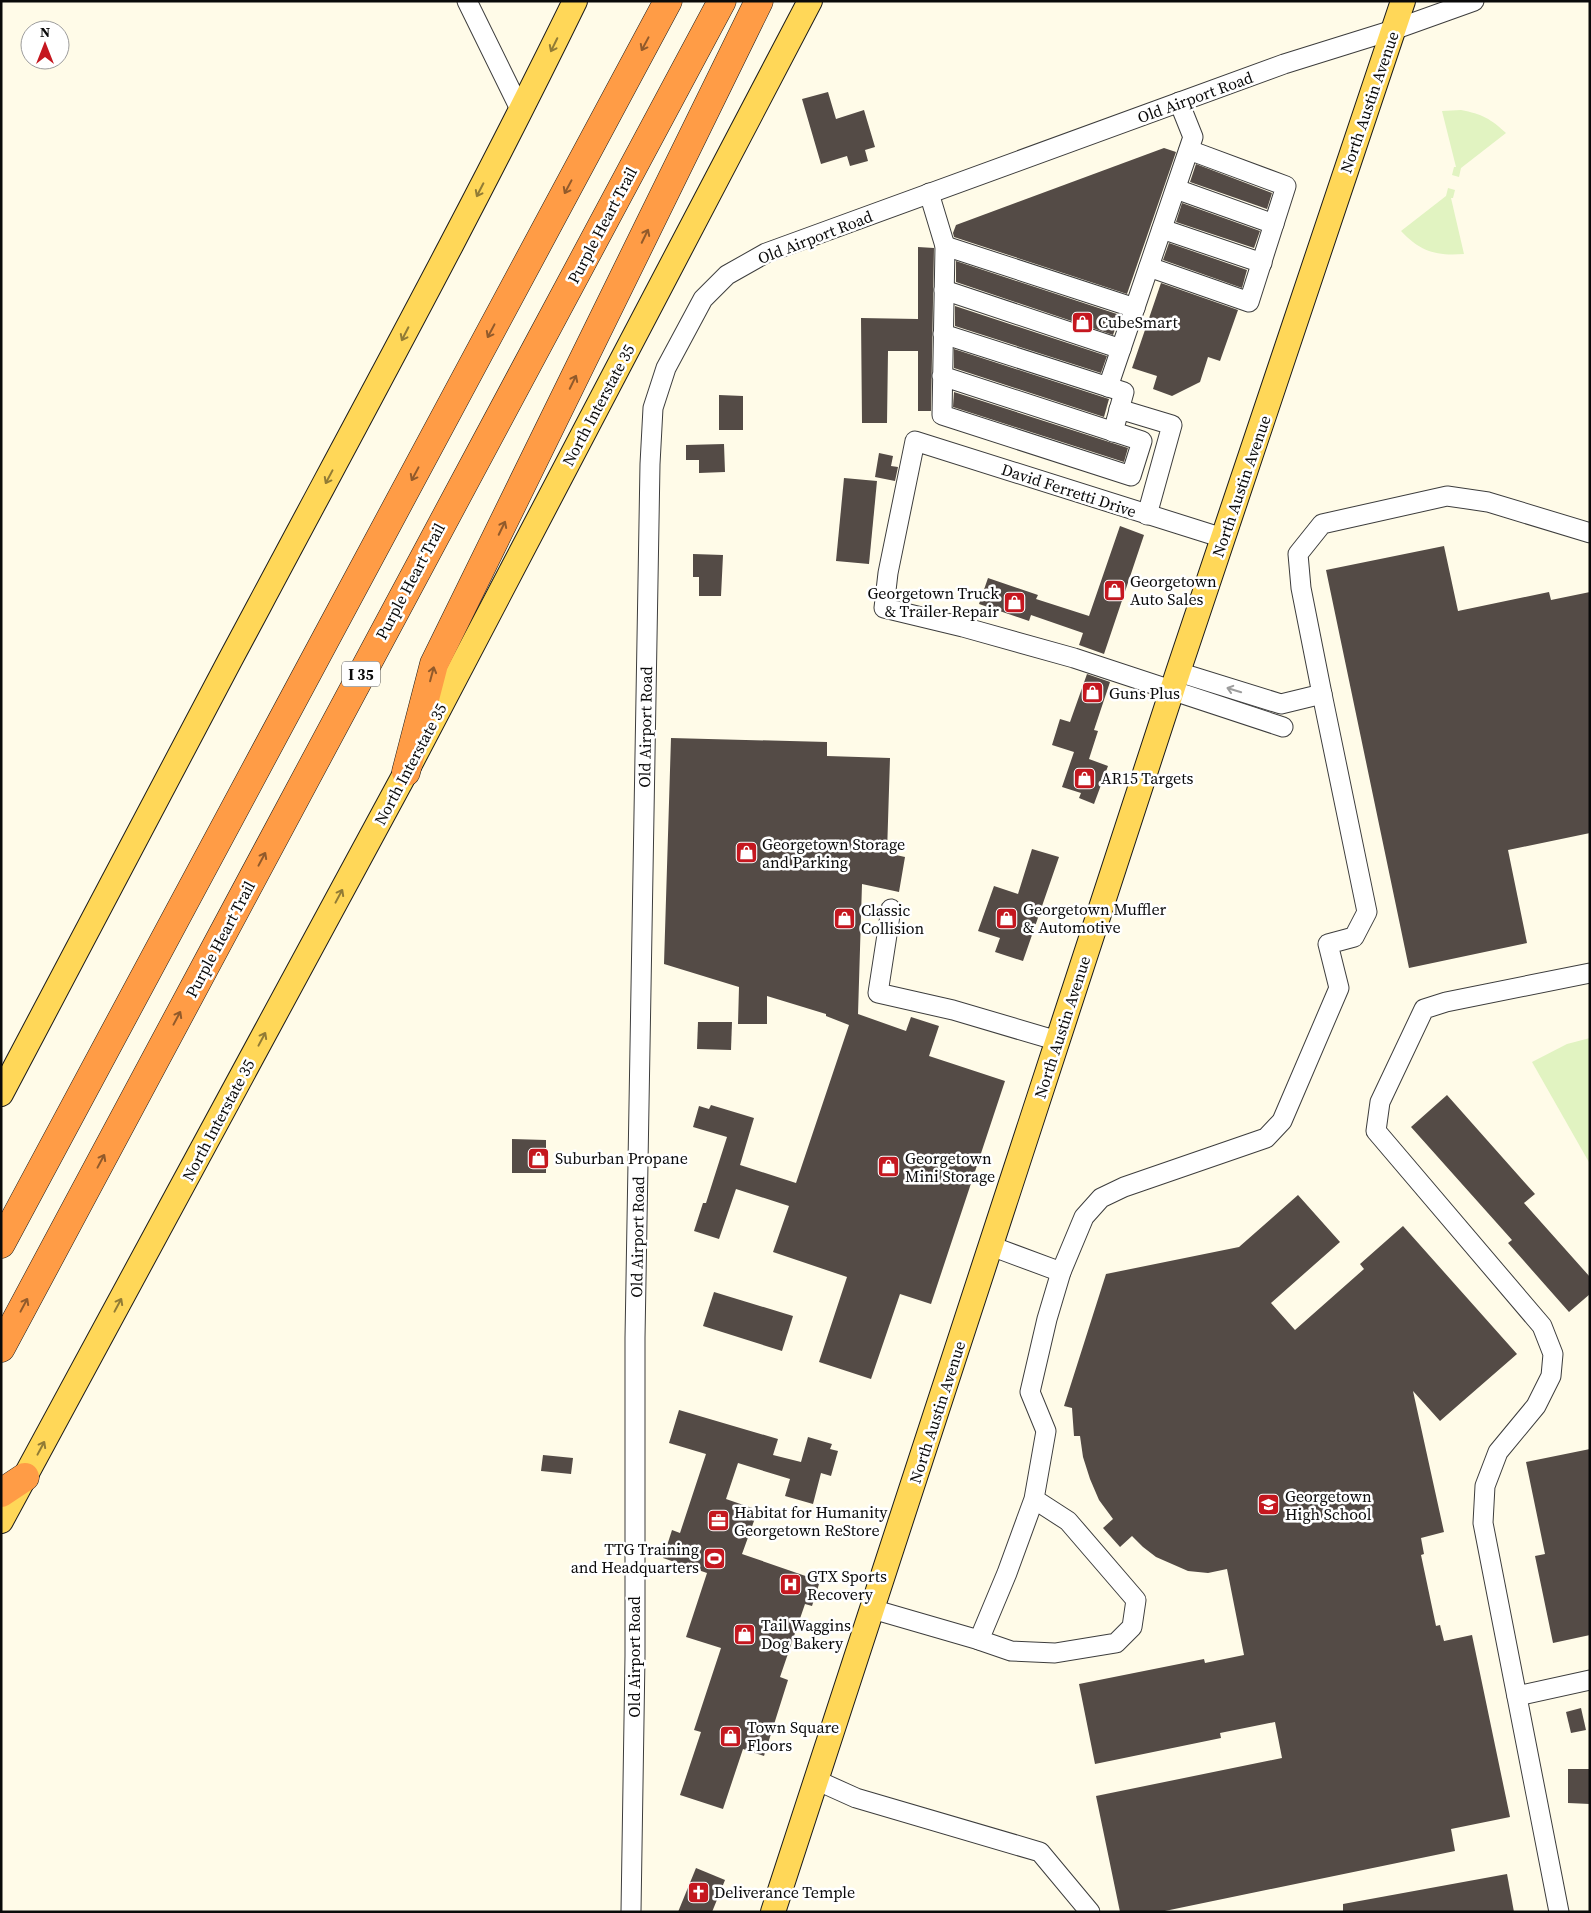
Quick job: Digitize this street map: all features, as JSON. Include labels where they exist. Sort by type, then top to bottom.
[{"type":"highway","points":[[1,1244],[668,1]]},
{"type":"highway","name":"Purple Heart Trail","points":[[1,1348],[722,1]]},
{"type":"highway","points":[[406,772],[434,664],[759,1]]},
{"type":"highway","points":[[1,1493],[25,1477]]},
{"type":"main road","points":[[1,1094],[264,597],[392,361],[521,111],[575,1]]},
{"type":"main road","name":"North Interstate 35","points":[[1,1521],[406,772],[810,1]]},
{"type":"main road","name":"North Austin Avenue","points":[[773,1912],[1175,681],[1403,1]]},
{"type":"street","points":[[467,1],[521,111]]},
{"type":"street","name":"Old Airport Road","points":[[632,1912],[639,1098],[650,464],[653,408],[666,368],[703,299],[727,274],[766,253],[1284,64],[1393,30],[1474,1]]},
{"type":"street","points":[[1108,387],[1194,137],[1179,102]]},
{"type":"street","points":[[1149,267],[1249,302],[1262,264],[1286,186],[1189,150]]},
{"type":"street","points":[[1176,189],[1274,224]]},
{"type":"street","points":[[930,193],[945,246],[942,376],[942,415],[1131,476],[1142,441],[942,376]]},
{"type":"street","points":[[1162,230],[1262,264]]},
{"type":"street","points":[[945,246],[1135,308]]},
{"type":"street","points":[[944,290],[1121,349]]},
{"type":"street","points":[[943,334],[1124,392],[1113,432]]},
{"type":"street","points":[[1119,409],[1172,425],[1147,515]]},
{"type":"street","name":"David Ferretti Drive","points":[[1175,681],[1074,658],[963,627],[884,608],[888,573],[915,441],[1223,538]]},
{"type":"street","points":[[979,1640],[1007,1573],[1034,1499],[1046,1431],[1030,1392],[1047,1319],[1061,1272],[1084,1217],[1101,1198],[1124,1187],[1266,1138],[1282,1121],[1339,988],[1328,944],[1354,937],[1368,912],[1322,694],[1302,588],[1298,554],[1322,524],[1447,496],[1488,502],[1590,533]]},
{"type":"street","points":[[1175,681],[1281,704],[1322,694]]},
{"type":"street","points":[[1175,681],[1283,727]]},
{"type":"street","points":[[890,908],[878,993],[953,1010],[1058,1041]]},
{"type":"street","points":[[1559,1912],[1483,1523],[1485,1486],[1498,1452],[1536,1406],[1550,1376],[1553,1354],[1542,1326],[1376,1131],[1380,1102],[1424,1009],[1446,1002],[1590,973]]},
{"type":"street","points":[[991,1246],[1061,1272]]},
{"type":"street","points":[[872,1609],[1011,1651],[1055,1653],[1116,1643],[1132,1627],[1136,1600],[1068,1521],[1034,1499]]},
{"type":"street","points":[[1517,1696],[1590,1680]]},
{"type":"street","points":[[816,1780],[856,1798],[1040,1852],[1090,1912]]},
{"type":"green space","points":[[1461,110],[1486,118],[1506,133],[1461,168],[1459,177],[1452,175],[1454,167],[1456,167],[1442,111]]},
{"type":"green space","points":[[1448,188],[1455,190],[1453,198],[1451,198],[1464,254],[1445,254],[1430,251],[1415,244],[1401,231],[1446,196]]},
{"type":"green space","points":[[1590,1038],[1590,1164],[1532,1062],[1567,1044]]},
{"type":"building","points":[[828,92],[836,119],[864,110],[875,147],[865,150],[868,161],[850,166],[847,156],[821,164],[802,99]]},
{"type":"building","points":[[1164,148],[1176,152],[1127,294],[954,237],[953,233],[956,225]]},
{"type":"building","points":[[1196,164],[1272,193],[1267,209],[1190,182]]},
{"type":"building","points":[[1182,203],[1260,231],[1254,248],[1176,222]]},
{"type":"building","points":[[1169,243],[1247,270],[1242,288],[1163,260]]},
{"type":"building","points":[[918,247],[934,248],[931,411],[918,411],[918,351],[888,351],[887,423],[862,423],[861,318],[918,319]]},
{"type":"building","points":[[956,261],[1120,315],[1113,335],[956,282]]},
{"type":"building","points":[[1161,283],[1238,310],[1220,361],[1208,357],[1200,382],[1172,396],[1153,389],[1157,376],[1132,368]]},
{"type":"building","points":[[955,306],[1107,356],[1101,373],[955,326]]},
{"type":"building","points":[[954,349],[1109,399],[1104,417],[954,368]]},
{"type":"building","points":[[954,392],[1128,448],[1124,462],[953,407]]},
{"type":"building","points":[[719,395],[743,396],[743,430],[719,430]]},
{"type":"building","points":[[724,444],[725,472],[699,473],[699,460],[686,460],[686,445]]},
{"type":"building","points":[[879,453],[893,456],[891,466],[898,467],[895,481],[875,477]]},
{"type":"building","points":[[844,478],[877,481],[869,564],[836,561]]},
{"type":"building","points":[[1120,526],[1144,535],[1104,654],[1079,645],[1083,633],[1031,615],[1029,621],[979,604],[988,578],[1038,595],[1036,599],[1089,616]]},
{"type":"building","points":[[1444,546],[1458,611],[1549,592],[1551,600],[1590,592],[1590,833],[1508,850],[1527,943],[1409,968],[1326,570]]},
{"type":"building","points":[[693,554],[723,555],[721,596],[699,596],[699,577],[693,577]]},
{"type":"building","points":[[1087,674],[1110,682],[1094,730],[1098,731],[1089,759],[1108,766],[1094,804],[1079,798],[1081,793],[1062,787],[1074,752],[1052,745],[1060,719],[1070,722]]},
{"type":"building","points":[[671,738],[827,742],[827,756],[890,758],[887,853],[905,857],[899,892],[862,884],[858,1014],[906,1031],[911,1017],[939,1026],[929,1056],[1005,1081],[931,1304],[900,1294],[871,1379],[819,1362],[847,1277],[773,1252],[789,1206],[736,1189],[719,1239],[694,1231],[703,1203],[706,1203],[727,1137],[693,1127],[699,1106],[709,1109],[711,1105],[754,1118],[740,1165],[796,1183],[849,1025],[826,1016],[826,1014],[767,996],[767,1024],[738,1024],[739,987],[664,964]]},
{"type":"building","points":[[1032,849],[1059,857],[1023,961],[995,952],[1000,938],[978,931],[994,886],[1018,894]]},
{"type":"building","points":[[698,1022],[732,1022],[731,1050],[697,1049]]},
{"type":"building","points":[[1447,1095],[1535,1194],[1524,1203],[1590,1277],[1590,1294],[1569,1312],[1508,1243],[1512,1240],[1411,1127]]},
{"type":"building","points":[[512,1139],[546,1140],[546,1173],[512,1173]]},
{"type":"building","name":"Georgetown High School","points":[[1298,1195],[1340,1242],[1271,1303],[1295,1330],[1364,1269],[1360,1264],[1403,1226],[1517,1354],[1440,1421],[1413,1391],[1444,1532],[1421,1538],[1424,1554],[1421,1555],[1436,1626],[1440,1625],[1444,1641],[1472,1635],[1510,1817],[1451,1829],[1455,1851],[1160,1912],[1120,1912],[1096,1796],[1282,1758],[1275,1722],[1220,1733],[1221,1738],[1095,1764],[1079,1684],[1204,1659],[1205,1663],[1244,1655],[1227,1569],[1208,1573],[1188,1571],[1156,1557],[1132,1536],[1120,1547],[1103,1528],[1113,1519],[1099,1500],[1090,1479],[1083,1457],[1080,1436],[1074,1436],[1072,1408],[1064,1406],[1106,1274],[1239,1247]]},
{"type":"building","points":[[714,1292],[793,1316],[782,1351],[703,1326]]},
{"type":"building","points":[[679,1410],[778,1439],[773,1455],[801,1462],[808,1437],[832,1444],[830,1449],[838,1451],[831,1476],[821,1473],[813,1504],[785,1496],[790,1479],[738,1463],[726,1499],[758,1510],[742,1554],[820,1581],[812,1606],[805,1604],[780,1677],[788,1680],[764,1756],[743,1749],[723,1809],[680,1795],[701,1732],[694,1730],[721,1648],[686,1637],[707,1573],[663,1558],[672,1530],[680,1533],[706,1454],[669,1443]]},
{"type":"building","points":[[1590,1449],[1590,1635],[1553,1643],[1535,1556],[1545,1554],[1526,1462]]},
{"type":"building","points":[[543,1455],[573,1458],[571,1474],[541,1471]]},
{"type":"building","points":[[1581,1708],[1586,1730],[1571,1733],[1566,1712]]},
{"type":"building","points":[[1568,1769],[1590,1769],[1590,1804],[1568,1803]]},
{"type":"building","points":[[696,1868],[725,1880],[712,1912],[678,1912]]},
{"type":"building","points":[[1507,1874],[1514,1912],[1343,1912],[1343,1904]]},
{"type":"place","name":"CubeSmart","points":[[1082,322]]},
{"type":"place","name":"Georgetown Auto Sales","points":[[1114,590]]},
{"type":"place","name":"Georgetown Truck & Trailer Repair","points":[[1015,602]]},
{"type":"place","name":"Guns Plus","points":[[1093,693]]},
{"type":"place","name":"AR15 Targets","points":[[1085,778]]},
{"type":"place","name":"Georgetown Storage and Parking","points":[[746,853]]},
{"type":"place","name":"Georgetown Muffler & Automotive","points":[[1007,918]]},
{"type":"place","name":"Classic Collision","points":[[845,919]]},
{"type":"place","name":"Suburban Propane","points":[[539,1158]]},
{"type":"place","name":"Georgetown Mini Storage","points":[[889,1167]]},
{"type":"place","name":"Georgetown High School","points":[[1269,1505]]},
{"type":"place","name":"Habitat for Humanity Georgetown ReStore","points":[[718,1521]]},
{"type":"place","name":"TTG Training and Headquarters","points":[[715,1558]]},
{"type":"place","name":"GTX Sports Recovery","points":[[791,1585]]},
{"type":"place","name":"Tail Waggins Dog Bakery","points":[[745,1634]]},
{"type":"place","name":"Town Square Floors","points":[[731,1736]]},
{"type":"place","name":"Deliverance Temple","points":[[698,1892]]}]
